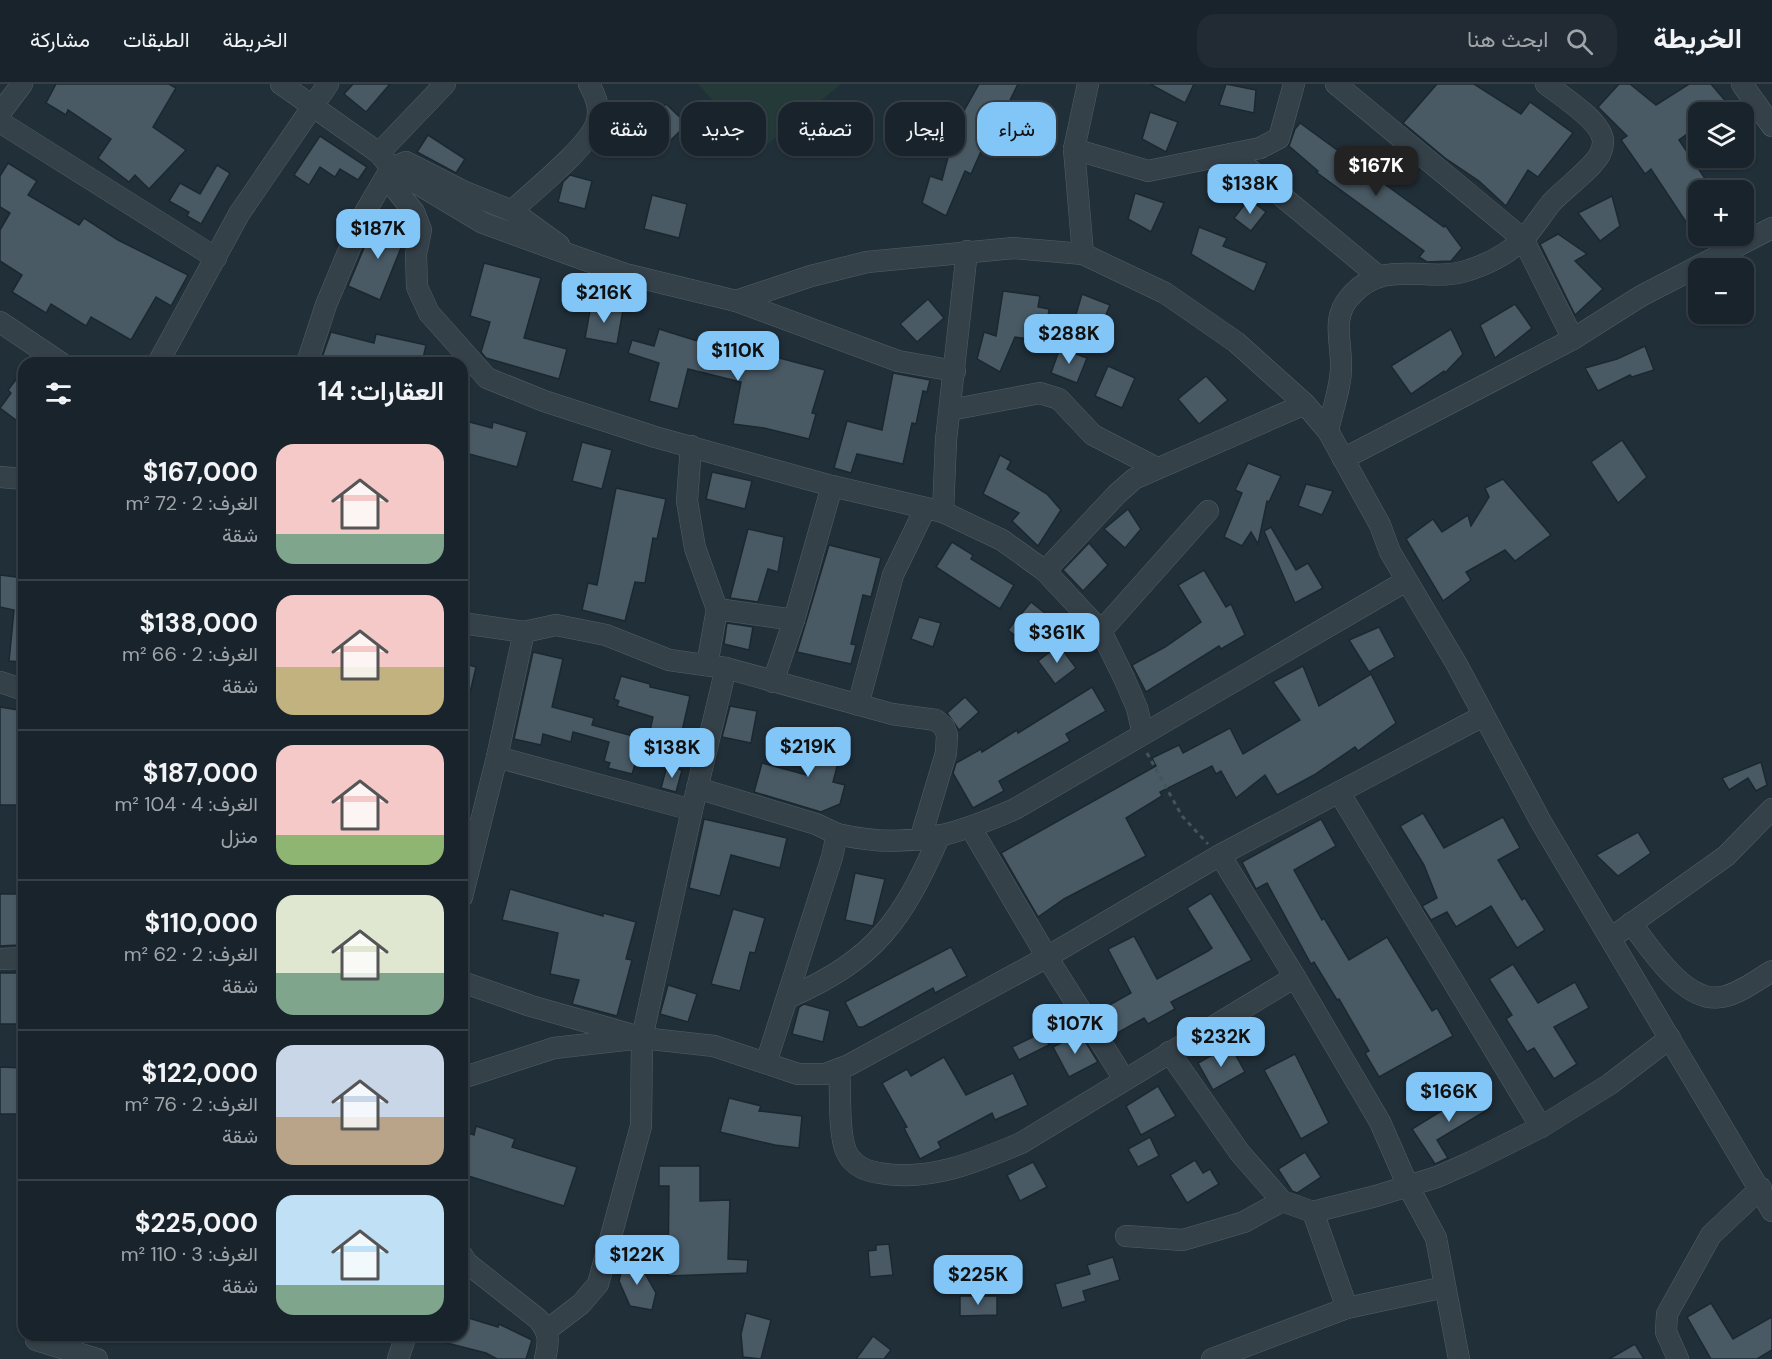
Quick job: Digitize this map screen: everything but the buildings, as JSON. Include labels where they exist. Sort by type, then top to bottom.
[{"type":"street","points":[[0,113],[22,84]]},
{"type":"street","points":[[281,84],[313,105],[385,160],[483,223],[625,274],[736,301],[898,361],[955,371]]},
{"type":"street","points":[[161,357],[239,214],[328,84]]},
{"type":"street","points":[[309,357],[326,304],[385,160],[445,84]]},
{"type":"street","points":[[512,211],[581,145],[596,125],[598,109],[589,84]]},
{"type":"street","points":[[1083,254],[1074,149],[1088,84]]},
{"type":"street","points":[[1074,149],[1149,171],[1272,144],[1279,138],[1294,84]]},
{"type":"street","points":[[1336,84],[1523,239],[1573,339]]},
{"type":"street","points":[[1328,431],[1341,364],[1338,342],[1341,311],[1350,297],[1378,276],[1411,272],[1442,275],[1465,272],[1489,263],[1523,239],[1551,202],[1599,155],[1603,143],[1602,133],[1591,120],[1546,84]]},
{"type":"street","points":[[1743,84],[1772,126]]},
{"type":"street","points":[[0,122],[216,258]]},
{"type":"street","points":[[1231,154],[1378,276]]},
{"type":"street","points":[[385,160],[406,162],[465,192],[512,211],[546,234],[571,255]]},
{"type":"street","points":[[385,160],[397,191],[414,212],[421,230],[416,254],[417,287],[429,313],[457,357]]},
{"type":"street","points":[[1343,459],[1573,339],[1641,296],[1772,228]]},
{"type":"street","points":[[736,301],[811,276],[867,262],[1014,248],[1083,254],[1165,293],[1236,342],[1305,404],[1328,431],[1380,525],[1390,552],[1456,663],[1541,822],[1761,1188],[1772,1211]]},
{"type":"street","points":[[858,705],[893,575],[934,511],[955,371],[967,251]]},
{"type":"street","points":[[0,322],[52,357]]},
{"type":"street","points":[[468,365],[487,378],[555,404],[654,437],[832,486],[934,511],[1002,540],[1046,571],[1101,631],[1125,678],[1137,708],[1143,734]]},
{"type":"street","points":[[950,410],[1040,393],[1059,399],[1093,435],[1156,468]]},
{"type":"street","points":[[1046,571],[1117,494],[1134,479],[1305,404]]},
{"type":"street","points":[[547,1330],[580,1304],[598,1284],[641,1126],[642,1038],[697,788],[717,666],[717,609],[695,548],[687,501],[691,446]]},
{"type":"street","points":[[0,477],[18,478]]},
{"type":"street","points":[[773,682],[794,620],[832,486]]},
{"type":"street","points":[[1101,631],[1208,511]]},
{"type":"street","points":[[697,788],[816,824],[837,834],[868,841],[896,843],[971,828],[1015,809],[1406,581]]},
{"type":"street","points":[[717,609],[794,620]]},
{"type":"street","points":[[468,624],[524,632],[556,625],[606,635],[669,660],[717,666],[892,714],[936,720],[944,728],[946,753],[920,880],[893,924],[865,954],[839,974],[789,997]]},
{"type":"street","points":[[468,873],[497,757],[524,632]]},
{"type":"street","points":[[0,682],[18,688]]},
{"type":"street","points":[[468,984],[531,1006],[642,1038],[714,1046],[798,1074],[825,1074],[839,1069],[1047,957],[1220,855],[1483,716]]},
{"type":"street","points":[[497,757],[692,810]]},
{"type":"street","points":[[1340,792],[1541,1127]]},
{"type":"street","points":[[1611,938],[1726,856],[1772,810]]},
{"type":"street","points":[[971,828],[1047,957],[1124,1079]]},
{"type":"street","points":[[766,1063],[789,997],[837,834]]},
{"type":"street","points":[[1220,855],[1380,1122],[1408,1186],[1436,1238],[1459,1359]]},
{"type":"street","points":[[1631,923],[1670,974],[1703,995],[1722,997],[1752,984],[1772,970]]},
{"type":"street","points":[[0,959],[18,958]]},
{"type":"street","points":[[839,1069],[846,1151],[853,1161],[867,1171],[900,1177],[933,1174],[974,1162],[1021,1143],[1295,977]]},
{"type":"street","points":[[468,1076],[554,1048],[642,1038]]},
{"type":"street","points":[[1169,1052],[1240,1153],[1282,1201],[1313,1212],[1408,1186],[1471,1162],[1541,1127],[1610,1084],[1670,1038]]},
{"type":"street","points":[[1678,1359],[1666,1332],[1667,1314],[1711,1235],[1761,1188]]},
{"type":"street","points":[[1126,1236],[1183,1240],[1244,1222],[1282,1201]]},
{"type":"street","points":[[1313,1212],[1347,1308]]},
{"type":"street","points":[[468,1264],[538,1319],[547,1330],[549,1341],[544,1359]]},
{"type":"street","points":[[1212,1359],[1347,1308],[1445,1287]]},
{"type":"street","points":[[398,1359],[403,1341]]},
{"type":"street","points":[[36,1345],[97,1359]]},
{"type":"path","points":[[1143,734],[1148,756],[1182,816],[1220,855]]},
{"type":"green space","points":[[698,84],[841,84],[819,102],[778,102],[778,136],[766,145],[766,102],[714,102]]}]
